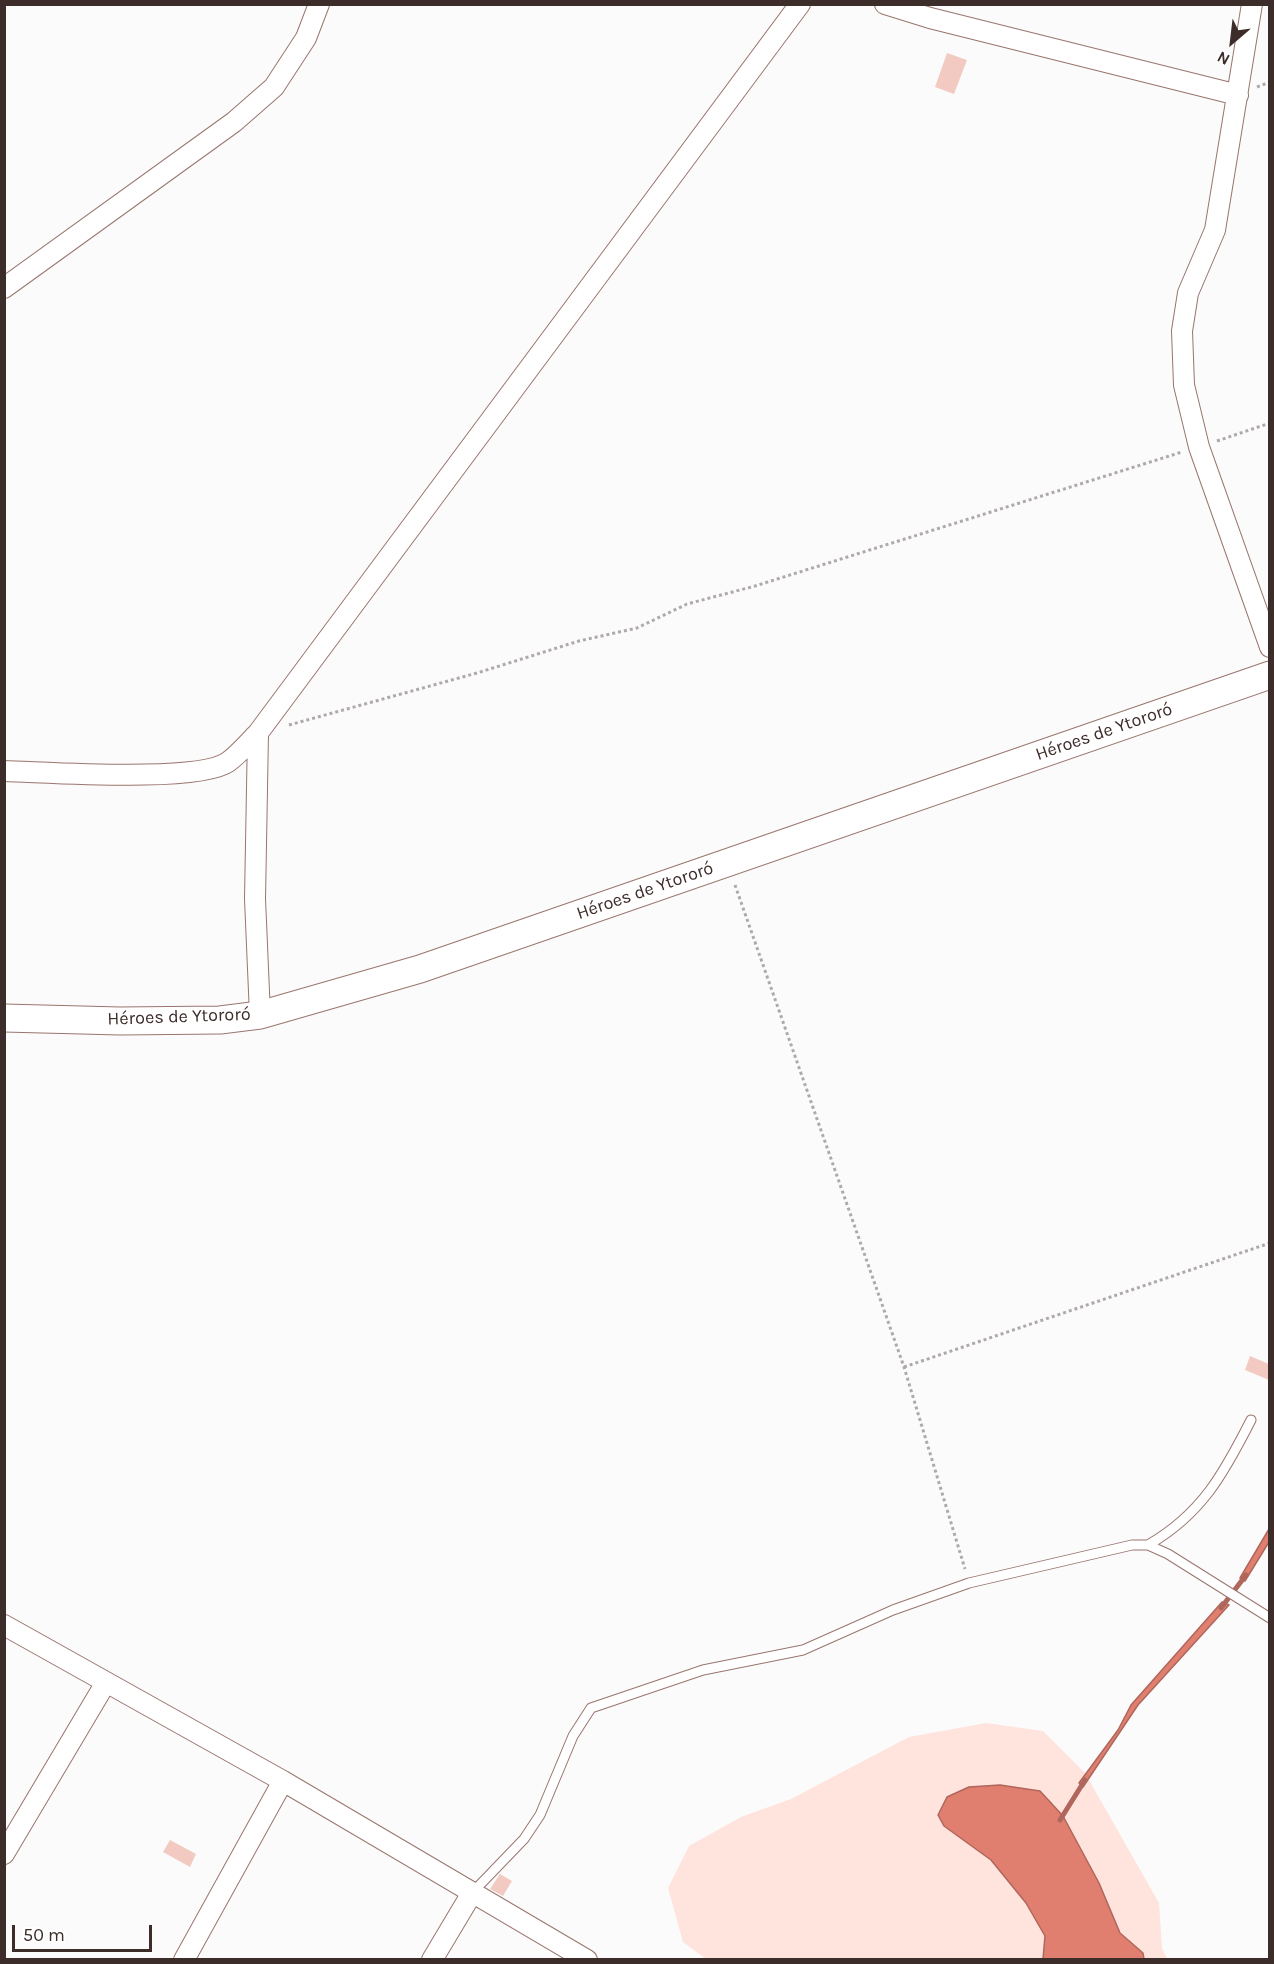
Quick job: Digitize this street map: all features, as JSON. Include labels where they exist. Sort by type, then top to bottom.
[{"type":"main road","name":"Héroes de Ytororó","points":[[4,1018],[131,1021],[220,1020],[260,1015],[420,969],[1269,675]]},
{"type":"street","points":[[4,288],[234,122],[274,87],[306,38],[319,4]]},
{"type":"street","points":[[4,771],[179,774],[209,770],[228,762],[258,733],[800,4]]},
{"type":"street","points":[[885,4],[930,18],[1238,94]]},
{"type":"street","points":[[1252,4],[1215,230],[1188,294],[1182,330],[1184,385],[1200,447],[1269,647]]},
{"type":"street","points":[[258,733],[255,899],[260,1015]]},
{"type":"street","points":[[4,1625],[105,1684],[283,1781],[587,1959]]},
{"type":"street","points":[[4,1854],[105,1684]]},
{"type":"street","points":[[184,1959],[283,1781]]},
{"type":"street","points":[[432,1959],[472,1893]]},
{"type":"lane","points":[[1148,1545],[1168,1533],[1199,1506],[1225,1471],[1251,1420]]},
{"type":"lane","points":[[472,1893],[530,1831],[540,1815],[576,1730],[591,1708],[704,1670],[803,1650],[893,1610],[969,1583],[1132,1545],[1148,1545],[1269,1618]]},
{"type":"path","points":[[258,733],[477,673],[579,641],[638,628],[687,604],[755,586],[1115,471],[1200,447],[1269,423]]},
{"type":"path","points":[[727,862],[904,1367],[969,1583]]},
{"type":"path","points":[[904,1367],[1269,1243]]},
{"type":"shaded area","points":[[1269,1529],[1269,1542],[1245,1581],[1240,1578]]},
{"type":"shaded area","points":[[1222,1602],[1229,1605],[1138,1705],[1083,1787],[1079,1783],[1118,1730],[1131,1705]]},
{"type":"shaded area","points":[[986,1723],[1043,1731],[1085,1773],[1159,1903],[1162,1948],[1167,1959],[706,1959],[683,1942],[668,1888],[689,1846],[741,1817],[791,1799],[909,1737]]},
{"type":"shaded area","points":[[1000,1785],[1040,1791],[1063,1816],[1099,1883],[1120,1933],[1143,1953],[1144,1959],[1043,1959],[1045,1936],[1026,1903],[991,1860],[944,1826],[938,1815],[947,1797],[969,1787]]},
{"type":"building","points":[[947,53],[967,60],[954,94],[935,87]]},
{"type":"building","points":[[1250,1356],[1269,1364],[1269,1380],[1245,1370]]},
{"type":"building","points":[[170,1840],[196,1854],[190,1867],[163,1852]]},
{"type":"building","points":[[500,1874],[512,1881],[503,1896],[490,1889]]},
{"type":"waterway","points":[[1221,1608],[1246,1575]]},
{"type":"waterway","points":[[1060,1820],[1085,1780]]}]
